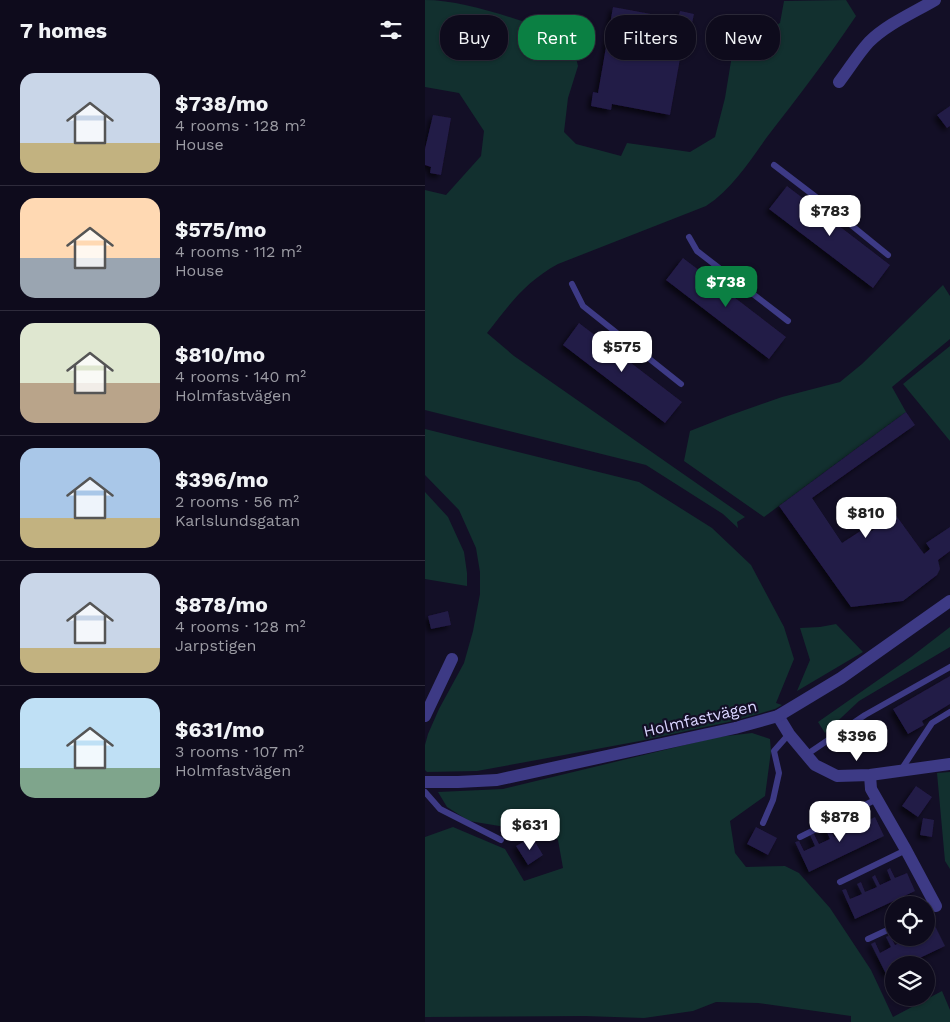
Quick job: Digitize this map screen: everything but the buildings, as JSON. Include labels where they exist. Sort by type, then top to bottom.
[{"type":"street","points":[[839,82],[867,43],[901,19],[935,0]]},
{"type":"street","name":"Holmfastvägen","points":[[425,782],[497,780],[735,728],[777,716],[841,678],[950,601]]},
{"type":"street","points":[[425,716],[452,659]]},
{"type":"street","points":[[777,716],[815,766],[837,776],[870,775],[950,764]]},
{"type":"street","points":[[870,775],[871,789],[906,850],[925,896]]},
{"type":"lane","points":[[774,165],[888,255]]},
{"type":"lane","points":[[689,237],[697,251],[788,321]]},
{"type":"lane","points":[[572,284],[583,306],[681,384]]},
{"type":"lane","points":[[806,756],[865,715],[950,667]]},
{"type":"lane","points":[[900,771],[932,723],[950,712]]},
{"type":"lane","points":[[763,823],[773,800],[779,772],[774,751],[789,734]]},
{"type":"lane","points":[[425,792],[440,809],[501,840]]},
{"type":"lane","points":[[800,837],[877,798]]},
{"type":"lane","points":[[840,882],[906,850]]},
{"type":"lane","points":[[868,939],[885,931]]},
{"type":"green space","points":[[425,0],[442,1],[479,8],[501,15],[440,15],[440,60],[508,60],[508,17],[518,20],[518,60],[577,60],[578,66],[568,98],[564,132],[576,144],[621,156],[627,143],[690,152],[715,137],[725,98],[731,60],[780,60],[780,23],[784,1],[846,0],[856,16],[747,165],[724,192],[706,206],[558,264],[546,271],[527,286],[487,333],[514,356],[745,517],[737,522],[738,528],[723,514],[646,465],[425,410],[425,190],[446,195],[481,156],[484,131],[459,93],[425,87]]},
{"type":"green space","points":[[943,285],[950,296],[950,339],[892,387],[906,412],[764,517],[684,461],[690,431],[782,397],[840,382],[862,364]]},
{"type":"green space","points":[[950,346],[950,441],[903,384]]},
{"type":"green space","points":[[425,429],[639,482],[712,528],[751,565],[784,627],[794,659],[776,703],[782,705],[775,709],[733,721],[640,741],[477,771],[427,772],[425,770],[425,745],[439,709],[464,663],[473,631],[480,594],[480,572],[476,548],[459,510],[425,475]]},
{"type":"green space","points":[[425,492],[448,517],[464,552],[467,586],[425,579]]},
{"type":"green space","points":[[836,624],[863,652],[797,691],[810,660],[800,628]]},
{"type":"green space","points":[[950,627],[950,647],[859,701],[825,733],[818,722],[911,657]]},
{"type":"green space","points":[[752,733],[770,739],[771,751],[765,796],[730,821],[735,853],[746,867],[785,866],[799,873],[830,908],[871,970],[885,1000],[885,1006],[888,1006],[893,1017],[914,1006],[935,1006],[935,995],[942,991],[950,1010],[950,1022],[851,1022],[851,1016],[758,1003],[716,1002],[693,1011],[644,1018],[585,1016],[425,1017],[425,837],[453,827],[505,849],[524,881],[563,868],[558,840],[539,822],[511,828],[469,821],[447,807],[438,792],[503,789],[718,737]]},
{"type":"green space","points":[[950,772],[950,869],[945,861],[937,773]]}]
